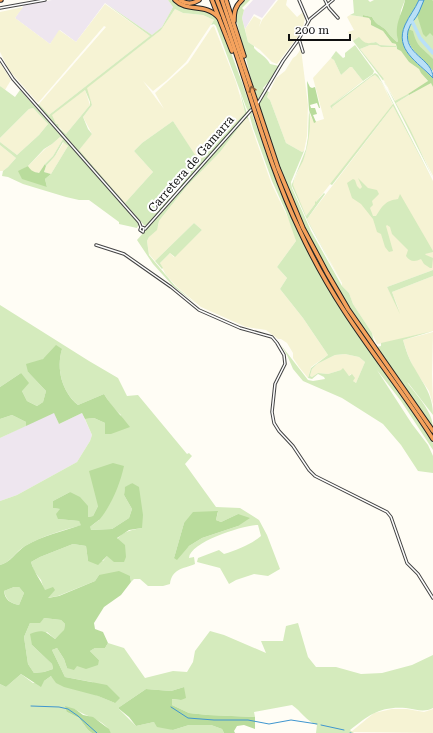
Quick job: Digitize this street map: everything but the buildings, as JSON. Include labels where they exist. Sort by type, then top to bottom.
[{"type":"highway","points":[[175,0],[186,6],[208,9],[220,20]]},
{"type":"highway","points":[[180,0],[191,3],[199,0]]},
{"type":"highway","points":[[212,0],[244,80]]},
{"type":"highway","points":[[217,0],[274,170],[287,204],[310,250],[344,311],[433,439]]},
{"type":"highway","points":[[222,0],[278,168],[291,202],[314,249],[348,309],[433,431]]},
{"type":"highway","points":[[226,0],[243,55],[245,67]]},
{"type":"highway","points":[[234,24],[235,10],[237,5],[242,0]]},
{"type":"street","points":[[0,8],[45,0]]},
{"type":"street","points":[[299,0],[308,21]]},
{"type":"street","points":[[325,0],[338,18]]},
{"type":"street","points":[[258,103],[283,61],[299,39],[308,21],[333,0]]},
{"type":"street","points":[[299,39],[303,52]]},
{"type":"street","points":[[0,59],[13,79],[141,227],[145,229]]},
{"type":"street","name":"Carretera de Gamarra","points":[[145,229],[251,110]]},
{"type":"street","points":[[141,227],[141,232],[145,229]]},
{"type":"street","points":[[96,245],[124,254],[171,287],[195,307],[239,329],[272,337],[278,342],[284,354],[285,364],[276,384],[272,412],[274,423],[315,476],[386,512],[391,517],[407,563],[418,574],[433,598]]},
{"type":"shaded area","points":[[52,0],[168,0],[173,7],[162,27],[152,35],[105,3],[76,42],[60,30],[50,44],[15,18],[24,5]]},
{"type":"shaded area","points":[[253,0],[276,0],[262,18],[254,14],[245,29],[242,18],[244,10]]},
{"type":"shaded area","points":[[278,0],[287,0],[286,5],[297,17],[303,12],[305,18],[299,35],[277,64],[272,62],[260,50],[248,42],[245,29],[254,16],[261,20],[259,27],[262,20]]},
{"type":"shaded area","points":[[105,4],[150,36],[49,115],[39,104],[106,27],[104,26],[38,103],[9,70],[0,52],[0,12],[23,7],[15,18],[50,44],[59,30],[76,42]]},
{"type":"shaded area","points":[[175,9],[183,13],[203,15],[214,20],[186,62],[166,81],[153,91],[143,81],[164,109],[155,93],[188,63],[214,26],[236,82],[245,113],[199,162],[173,121],[142,143],[134,151],[153,172],[125,203],[78,150],[92,134],[83,117],[92,105],[86,88],[161,30]]},
{"type":"shaded area","points":[[350,15],[369,18],[371,25],[383,31],[392,43],[396,44],[396,46],[380,45],[376,42],[367,44],[359,38],[353,41],[348,32],[354,30],[347,17]]},
{"type":"shaded area","points":[[370,45],[396,47],[397,49],[401,50],[409,62],[419,69],[428,82],[396,102],[384,79],[360,49]]},
{"type":"shaded area","points":[[301,49],[308,105],[307,136],[304,151],[302,152],[286,143],[270,100],[267,97],[276,78],[285,71]]},
{"type":"shaded area","points":[[331,58],[334,60],[341,75],[352,67],[363,81],[330,106],[333,110],[332,107],[375,75],[383,85],[393,105],[306,216],[293,187],[293,183],[306,152],[309,113],[314,122],[324,119],[313,78]]},
{"type":"shaded area","points":[[0,63],[11,80],[5,90],[0,86]]},
{"type":"shaded area","points":[[431,82],[433,87],[433,176],[396,103]]},
{"type":"shaded area","points":[[85,90],[90,105],[66,134],[56,124],[51,115]]},
{"type":"shaded area","points":[[393,106],[433,181],[433,270],[387,287],[399,310],[392,292],[433,276],[433,331],[377,344],[372,333],[353,304],[349,293],[342,286],[342,283],[307,219]]},
{"type":"shaded area","points":[[33,108],[48,124],[39,135],[17,155],[0,142],[0,138],[29,109]]},
{"type":"shaded area","points":[[246,118],[249,120],[272,185],[292,226],[296,241],[277,267],[287,278],[280,289],[303,318],[328,355],[311,367],[308,378],[293,358],[293,353],[287,343],[281,339],[278,339],[266,330],[246,327],[201,307],[177,287],[166,275],[160,263],[170,253],[174,257],[202,230],[194,223],[155,261],[149,254],[147,241],[158,226],[159,221],[187,186],[220,152]]},
{"type":"shaded area","points":[[60,137],[63,139],[53,156],[39,173],[33,172],[28,166]]},
{"type":"shaded area","points":[[64,142],[68,146],[51,174],[44,172],[46,166]]},
{"type":"shaded area","points":[[0,145],[16,158],[3,171],[0,171]]},
{"type":"shaded area","points":[[433,332],[433,405],[429,391],[414,369],[403,340]]},
{"type":"shaded area","points":[[345,354],[359,357],[365,362],[356,383],[353,381],[351,374],[349,376],[341,370],[328,374],[318,373],[312,377],[310,376],[312,369],[317,364],[335,355]]},
{"type":"shaded area","points":[[54,412],[59,424],[82,413],[92,435],[90,441],[77,462],[17,495],[0,501],[0,438]]},
{"type":"shaded area","points":[[392,709],[407,709],[424,712],[433,709],[433,733],[351,732],[374,713]]},
{"type":"green space","points":[[168,0],[173,0],[178,5],[184,7],[208,11],[215,16],[221,26],[251,109],[248,111],[246,107],[216,26],[214,24],[211,25],[214,20],[203,15],[183,13],[175,9],[161,30],[87,88],[92,105],[83,117],[92,134],[79,150],[125,203],[153,172],[134,151],[142,143],[173,121],[199,161],[245,113],[240,92],[247,113],[181,187],[180,186],[191,172],[190,170],[166,193],[171,199],[147,226],[144,225],[38,105],[39,104],[49,115],[150,36],[105,3],[152,35],[162,27],[173,7]],"holes":[[[85,90],[90,105],[66,134],[59,128],[58,124],[56,124],[52,115]]]},
{"type":"green space","points":[[245,0],[250,0],[242,8],[244,10],[242,18],[248,42],[267,59],[270,64],[279,66],[274,76],[263,88],[265,91],[258,101],[236,19],[237,9]]},
{"type":"green space","points":[[353,0],[368,0],[370,2],[374,0],[405,0],[401,10],[397,35],[398,41],[397,42],[385,29],[376,23],[372,17],[350,15],[354,13]]},
{"type":"green space","points":[[405,0],[419,0],[405,25],[402,34],[405,48],[409,55],[433,78],[433,87],[431,83],[409,95],[408,94],[428,81],[419,69],[409,62],[401,51],[397,49],[396,44],[392,43],[383,31],[371,25],[369,18],[363,17],[363,15],[372,17],[376,23],[385,29],[397,42],[397,29]]},
{"type":"green space","points":[[424,0],[433,0],[433,71],[408,32],[411,22],[417,15]]},
{"type":"green space","points":[[424,0],[433,1],[433,36],[430,33],[426,37],[423,34],[417,15]]},
{"type":"green space","points":[[408,29],[413,31],[416,41],[420,47],[433,59],[433,71],[415,52],[409,42]]},
{"type":"green space","points":[[359,37],[366,43],[376,42],[380,45],[396,46],[381,47],[377,45],[370,45],[360,49],[384,79],[384,82],[353,41]]},
{"type":"green space","points":[[355,45],[374,71],[373,74],[363,81],[352,67],[341,75],[334,60],[331,58],[336,51],[343,58],[345,57],[345,53]]},
{"type":"green space","points":[[375,73],[378,75],[388,93],[433,181],[393,106],[332,185],[330,184],[393,104],[383,85],[375,75],[332,107],[333,110],[330,106]]},
{"type":"green space","points":[[307,81],[310,87],[315,87],[320,108],[317,103],[310,105],[311,108],[315,108],[317,114],[313,115],[316,122],[314,123],[309,110]]},
{"type":"green space","points":[[0,86],[15,97],[20,90],[137,221],[139,224],[137,228],[119,224],[119,222],[89,200],[79,200],[66,197],[2,176],[3,171],[16,158],[0,145],[0,142],[17,155],[39,135],[48,124],[33,108],[29,109],[0,138]],"holes":[[[60,137],[63,139],[53,156],[45,164],[46,166],[55,156],[63,142],[68,146],[51,174],[45,179],[47,187],[22,170],[28,166],[44,149]]]},
{"type":"green space","points":[[387,87],[395,101],[408,94],[409,95],[396,103],[433,178]]},
{"type":"green space","points":[[267,91],[269,92],[267,97],[270,100],[286,143],[302,152],[304,151],[291,182],[292,188],[311,231],[342,286],[349,293],[353,304],[372,333],[375,344],[347,303],[318,253],[303,223],[280,169],[258,103]]},
{"type":"green space","points":[[309,110],[309,136],[306,150],[303,161],[293,185],[306,216],[315,204],[315,201],[316,202],[324,193],[325,194],[307,219],[342,284],[308,222],[292,186],[306,149]]},
{"type":"green space","points":[[251,111],[288,211],[318,271],[359,335],[433,443],[433,450],[401,401],[377,370],[412,424],[428,445],[433,456],[433,473],[418,471],[401,445],[383,424],[342,398],[303,381],[293,369],[281,345],[308,380],[313,381],[325,379],[318,374],[312,379],[308,378],[311,368],[328,355],[303,318],[280,289],[287,278],[277,267],[296,241],[286,212],[272,181],[250,117]],"holes":[[[345,354],[359,357],[365,362],[356,383],[353,381],[355,378],[352,374],[349,376],[343,368],[328,374],[318,373],[312,377],[310,376],[312,369],[317,364],[335,355]]]},
{"type":"green space","points":[[247,115],[249,120],[246,118],[220,152],[187,186],[159,221],[157,230],[149,237],[147,241],[149,255],[175,286],[195,303],[173,286],[153,264],[137,240]]},
{"type":"green space","points":[[45,164],[46,166],[44,172],[51,174],[45,179],[47,187],[22,179],[18,171],[28,166],[33,171],[39,173]]},
{"type":"green space","points":[[358,178],[368,188],[377,190],[379,194],[372,201],[373,205],[370,208],[373,216],[376,216],[387,202],[398,199],[400,194],[433,251],[425,254],[433,258],[432,268],[424,264],[421,259],[413,261],[409,259],[406,256],[408,250],[392,234],[390,227],[387,225],[393,251],[389,252],[385,247],[381,234],[377,232],[373,219],[361,204],[352,198],[347,183],[353,179],[360,189],[362,187]]},
{"type":"green space","points":[[194,223],[202,230],[175,257],[170,253],[160,263],[163,268],[162,269],[155,261]]},
{"type":"green space","points":[[433,270],[433,276],[392,292],[400,314],[387,287]]},
{"type":"green space","points":[[0,305],[118,378],[127,396],[138,395],[187,454],[189,453],[192,456],[185,464],[216,507],[240,508],[259,520],[267,535],[280,569],[268,576],[254,574],[229,584],[220,568],[197,562],[198,558],[219,550],[224,554],[243,547],[257,539],[261,536],[258,525],[230,531],[198,546],[189,558],[194,557],[195,564],[175,572],[170,584],[163,586],[148,586],[140,579],[134,579],[131,582],[130,576],[99,575],[95,581],[58,596],[47,598],[41,580],[34,571],[31,562],[73,544],[86,546],[88,561],[103,561],[117,539],[125,533],[142,528],[132,483],[125,488],[124,495],[132,509],[129,518],[112,529],[90,530],[90,527],[99,520],[98,506],[93,516],[88,517],[70,492],[53,501],[53,508],[61,509],[58,519],[79,521],[82,525],[38,539],[22,548],[7,562],[0,565],[0,501],[17,495],[77,462],[92,435],[85,419],[94,418],[105,423],[105,434],[121,415],[113,408],[104,394],[78,405],[72,400],[64,387],[60,372],[60,357],[62,349],[43,359],[28,372],[46,391],[43,402],[37,406],[27,401],[22,391],[21,373],[0,387]],"holes":[[[218,512],[216,520],[221,522],[238,514],[238,526],[202,538],[174,558],[184,523]]]},
{"type":"green space","points":[[433,331],[403,340],[411,362],[430,396],[433,415],[407,382],[427,409],[433,428],[377,347],[381,346],[381,343]]},
{"type":"green space","points":[[56,345],[62,349],[60,357],[60,372],[64,387],[72,400],[78,405],[104,394],[130,427],[111,434],[105,434],[105,423],[94,418],[85,419],[82,413],[59,424],[54,413],[26,426],[26,422],[12,415],[0,419],[0,387],[21,373],[29,383],[22,391],[27,401],[37,406],[43,402],[46,391],[28,372],[26,364],[43,359]]},
{"type":"green space","points":[[12,415],[26,422],[26,426],[0,438],[0,419]]},
{"type":"green space","points":[[113,463],[124,466],[118,487],[112,500],[100,519],[90,527],[91,530],[112,529],[129,518],[132,509],[124,495],[125,487],[132,483],[139,487],[143,515],[142,528],[129,530],[117,538],[125,545],[126,557],[124,562],[114,562],[107,556],[98,565],[88,561],[86,546],[73,544],[31,562],[45,590],[53,587],[55,590],[48,598],[59,596],[95,581],[99,575],[119,571],[130,576],[131,582],[121,595],[104,607],[94,623],[95,629],[103,632],[108,643],[105,648],[95,648],[90,651],[99,660],[98,665],[86,669],[77,666],[74,670],[67,668],[64,659],[57,648],[52,650],[65,677],[107,685],[120,698],[115,703],[98,696],[64,687],[56,683],[51,676],[44,681],[41,687],[21,674],[6,687],[0,684],[0,565],[10,560],[22,548],[38,539],[81,525],[79,521],[58,519],[56,514],[60,509],[53,508],[53,501],[70,492],[80,497],[88,506],[88,517],[93,516],[98,506],[89,471]],"holes":[[[14,587],[19,587],[24,593],[19,605],[8,601],[4,591]],[[44,618],[61,620],[65,624],[64,630],[55,639],[49,634],[41,631],[30,634],[32,645],[52,664],[53,669],[34,673],[28,664],[24,637],[30,623],[40,623]]]},
{"type":"green space","points":[[218,511],[216,520],[221,522],[238,514],[250,518],[238,526],[202,538],[189,546],[177,560],[174,558],[184,523],[193,512]]},
{"type":"green space","points":[[14,587],[19,587],[24,593],[19,605],[9,601],[4,591]]},
{"type":"green space","points":[[44,618],[61,620],[65,624],[64,631],[55,639],[47,632],[32,645],[52,664],[53,669],[34,673],[28,664],[24,637],[30,623]]},
{"type":"green space","points":[[298,623],[308,657],[316,667],[336,667],[361,674],[382,673],[412,665],[433,655],[433,708],[423,710],[389,708],[375,713],[363,720],[350,730],[354,733],[316,733],[317,725],[310,721],[292,705],[254,712],[255,717],[189,713],[172,705],[171,699],[181,700],[184,687],[171,691],[146,689],[118,708],[136,726],[154,722],[173,730],[189,725],[211,725],[222,729],[224,733],[111,733],[104,724],[75,709],[67,712],[79,718],[92,733],[0,733],[0,684],[6,687],[21,674],[33,683],[44,681],[51,676],[115,703],[92,682],[65,677],[52,650],[57,648],[64,659],[67,668],[99,660],[90,651],[95,648],[105,648],[108,643],[124,648],[145,678],[173,671],[187,672],[193,662],[195,651],[210,631],[224,635],[266,653],[261,641],[283,641],[286,626]]},
{"type":"green space","points":[[184,687],[186,698],[181,700],[172,699],[172,705],[189,713],[255,717],[255,729],[244,725],[237,726],[234,731],[235,733],[224,733],[222,729],[211,725],[189,725],[173,730],[157,727],[154,722],[136,726],[129,717],[118,708],[146,689],[171,691]]},
{"type":"green space","points":[[65,706],[75,709],[83,715],[93,717],[109,729],[111,733],[92,733],[79,718],[67,712]]},
{"type":"water","points":[[419,0],[424,0],[418,14],[409,28],[408,39],[410,46],[432,71],[433,78],[409,55],[403,42],[402,34],[405,25]]},
{"type":"waterway","points":[[411,19],[420,38],[433,53]]},
{"type":"waterway","points":[[31,706],[59,707],[68,709],[97,733]]},
{"type":"waterway","points":[[171,707],[188,718],[248,720],[269,724],[291,720],[317,724]]},
{"type":"waterway","points":[[321,725],[344,730]]}]
